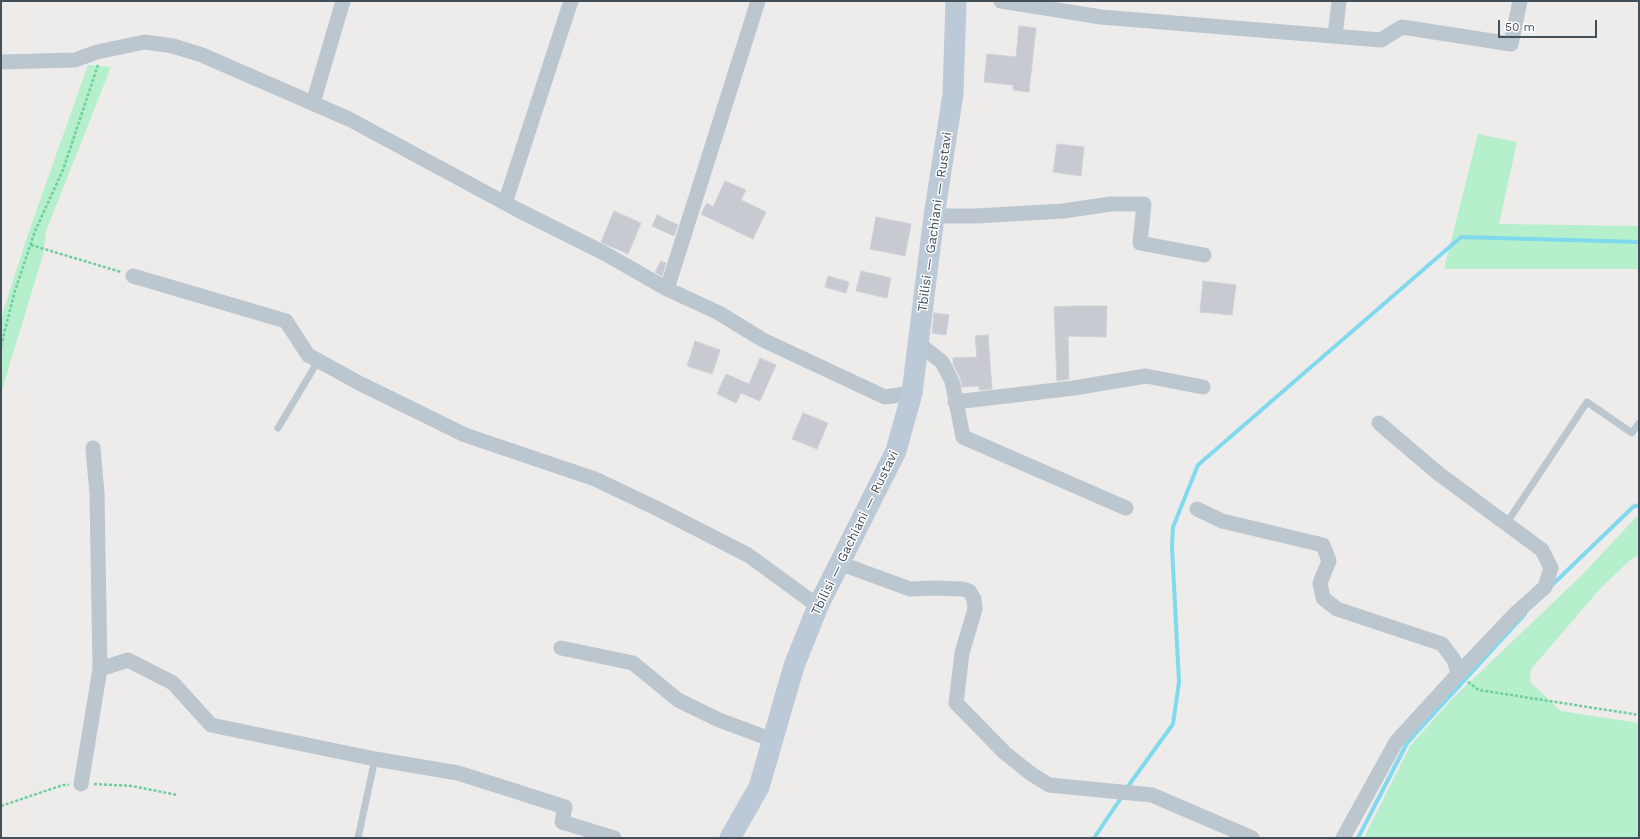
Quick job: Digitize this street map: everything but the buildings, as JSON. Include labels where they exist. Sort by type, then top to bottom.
[{"type":"main road","name":"Tbilisi — Gachiani — Rustavi","points":[[730,838],[759,787],[794,666],[818,606],[896,451],[912,393],[934,216],[953,94],[956,1]]},
{"type":"street","points":[[313,103],[343,1]]},
{"type":"street","points":[[505,203],[571,1]]},
{"type":"street","points":[[668,289],[758,1]]},
{"type":"street","points":[[1001,1],[1101,17],[1381,40],[1402,27],[1511,44],[1520,1]]},
{"type":"street","points":[[1335,36],[1340,1]]},
{"type":"street","points":[[1,62],[75,60],[103,51],[145,42],[173,46],[202,55],[349,119],[505,203],[604,253],[668,289],[719,313],[763,340],[885,397],[912,393]]},
{"type":"street","points":[[934,216],[976,216],[1063,211],[1111,204],[1144,204],[1140,243],[1204,255]]},
{"type":"street","points":[[133,276],[286,321],[308,355],[359,384],[465,434],[595,479],[658,509],[748,555],[818,606]]},
{"type":"street","points":[[918,343],[942,362],[952,381],[963,437],[1126,508]]},
{"type":"street","points":[[955,402],[1074,388],[1146,376],[1202,387]]},
{"type":"street","points":[[1343,838],[1396,742],[1516,613],[1545,587],[1552,568],[1542,550],[1439,474],[1379,423]]},
{"type":"street","points":[[81,784],[100,669],[97,494],[94,448]]},
{"type":"street","points":[[1198,509],[1222,521],[1323,545],[1329,561],[1320,582],[1323,598],[1337,609],[1442,644],[1454,660],[1458,674]]},
{"type":"street","points":[[839,563],[910,589],[941,588],[963,589],[969,591],[974,600],[975,609],[962,654],[956,703],[1005,754],[1049,785],[1152,795],[1252,838]]},
{"type":"street","points":[[561,648],[633,663],[678,700],[719,720],[773,740]]},
{"type":"street","points":[[100,669],[128,660],[173,683],[210,725],[375,759],[458,773],[565,807],[562,822],[614,838]]},
{"type":"lane","points":[[278,428],[318,361]]},
{"type":"lane","points":[[1506,524],[1587,402],[1632,433],[1639,423]]},
{"type":"lane","points":[[358,838],[375,759]]},
{"type":"path","points":[[1,346],[14,294],[35,231],[63,170],[103,51]]},
{"type":"path","points":[[31,245],[133,276]]},
{"type":"path","points":[[1458,674],[1479,690],[1639,714]]},
{"type":"green space","points":[[88,65],[111,67],[46,231],[43,255],[1,393],[1,318],[27,237]]},
{"type":"green space","points":[[1478,134],[1517,142],[1499,224],[1639,226],[1639,269],[1444,269]]},
{"type":"green space","points":[[1639,514],[1639,554],[1629,561],[1600,589],[1531,669],[1530,682],[1561,711],[1639,723],[1639,838],[1364,838],[1410,746],[1451,700],[1583,574]]},
{"type":"waterway","points":[[1126,789],[1173,724],[1179,682],[1172,547],[1173,527],[1198,465],[1461,237],[1639,242]]},
{"type":"waterway","points":[[1550,587],[1633,507],[1639,505]]},
{"type":"waterway","points":[[1358,838],[1407,743],[1525,614]]},
{"type":"waterway","points":[[1094,838],[1123,795]]}]
